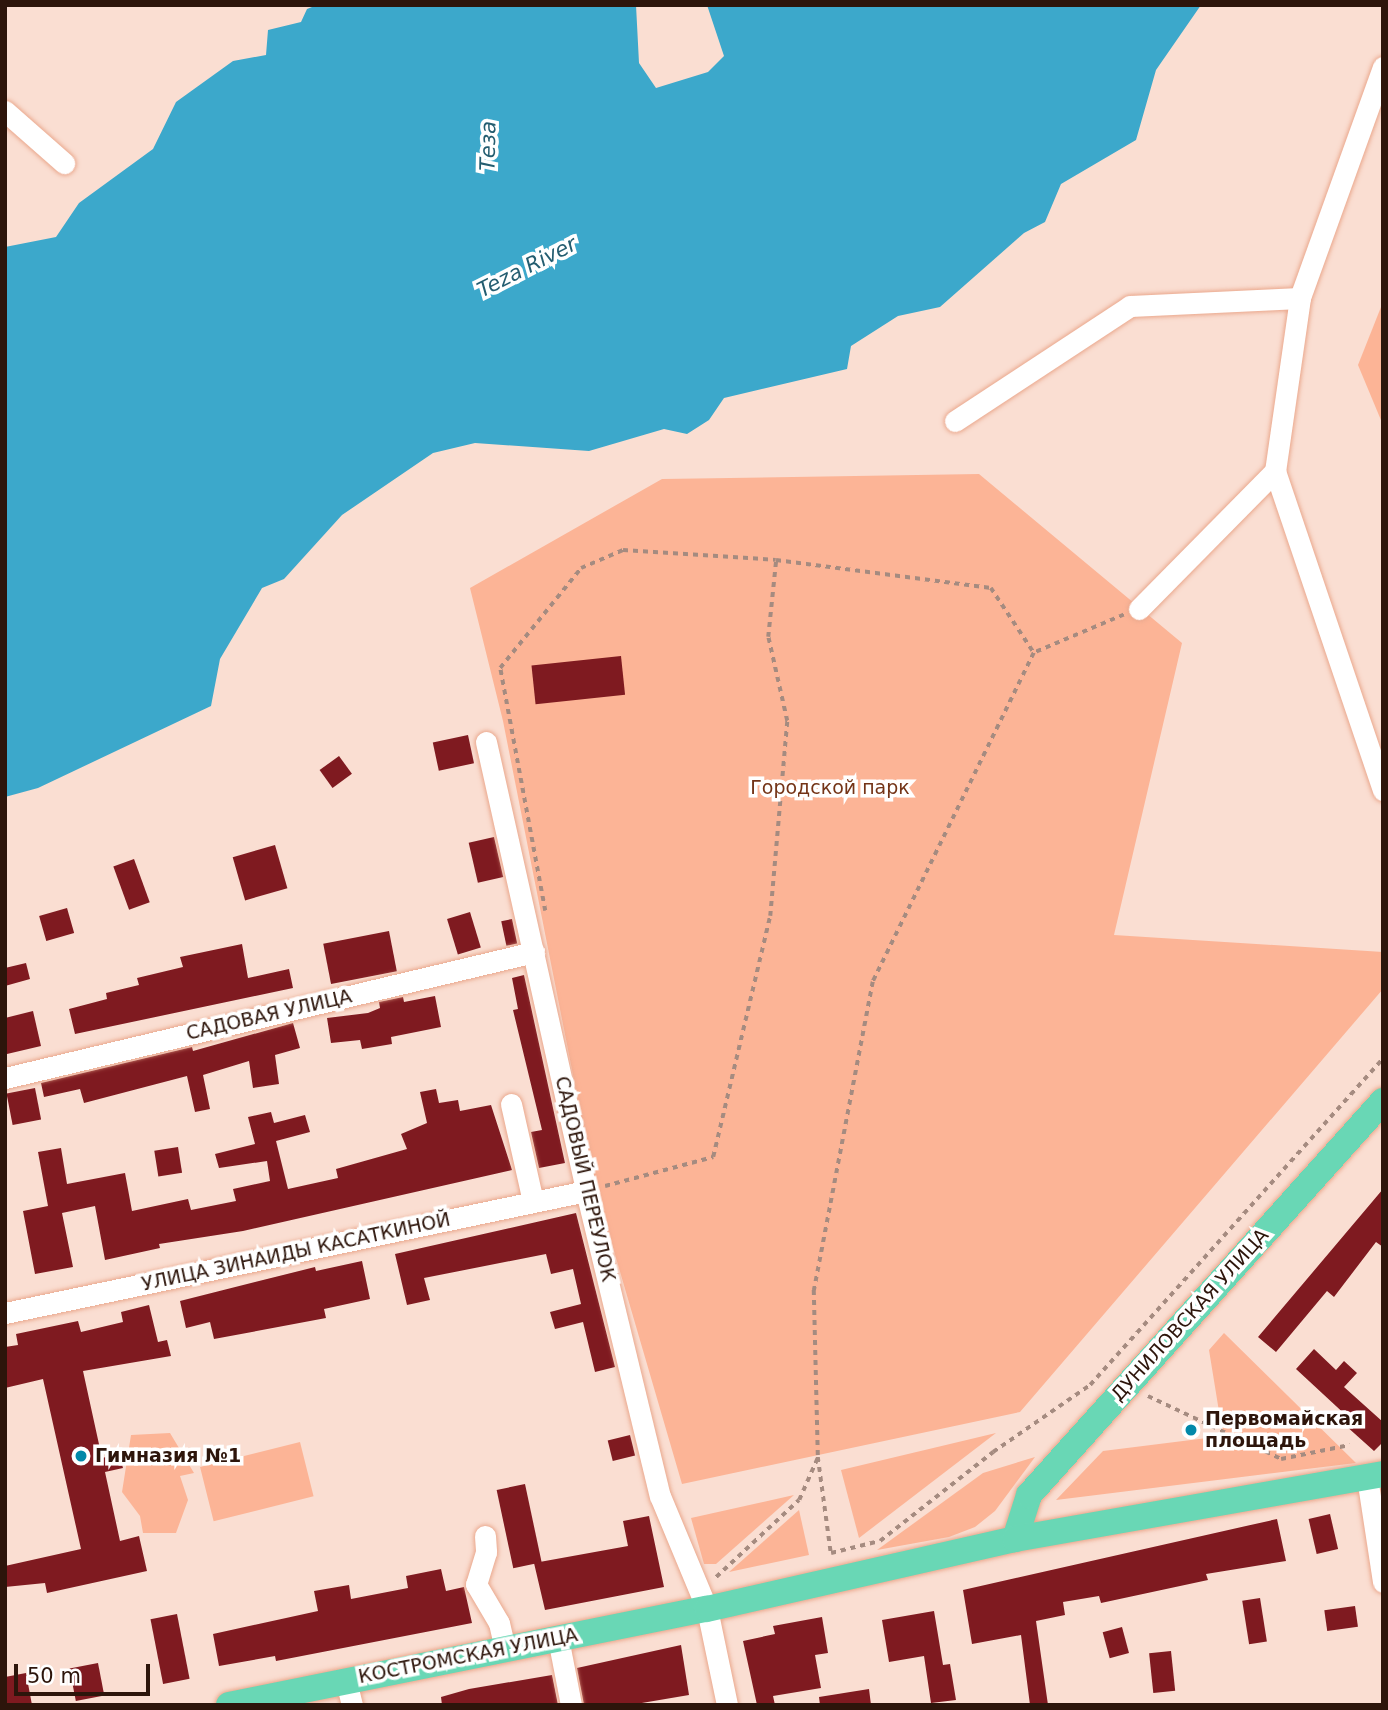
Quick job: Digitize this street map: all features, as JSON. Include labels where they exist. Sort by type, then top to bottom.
[{"type":"main road","name":"ДУНИЛОВСКАЯ УЛИЦА","points":[[1015,1539],[1029,1495],[1383,1101]]},
{"type":"main road","points":[[707,1609],[1015,1539],[1375,1476]]},
{"type":"main road","name":"КОСТРОМСКАЯ УЛИЦА","points":[[229,1705],[349,1693],[505,1648],[707,1609]]},
{"type":"street","points":[[1383,67],[1300,298],[1275,471],[1383,790]]},
{"type":"street","points":[[5,111],[64,163]]},
{"type":"street","points":[[955,421],[1130,306],[1300,298]]},
{"type":"street","points":[[1139,609],[1275,471]]},
{"type":"street","name":"САДОВЫЙ ПЕРЕУЛОК","points":[[486,742],[586,1191],[660,1496],[707,1609],[727,1705]]},
{"type":"street","name":"САДОВАЯ УЛИЦА","points":[[5,1078],[534,952]]},
{"type":"street","points":[[511,1104],[533,1202]]},
{"type":"street","name":"УЛИЦА ЗИНАИДЫ КАСАТКИНОЙ","points":[[5,1313],[586,1191]]},
{"type":"street","points":[[1375,1476],[1383,1582]]},
{"type":"street","points":[[485,1536],[486,1552],[476,1584],[499,1623],[505,1648]]},
{"type":"street","points":[[558,1638],[571,1705]]},
{"type":"path","points":[[546,914],[500,668],[582,568],[623,550],[776,560],[991,588],[1034,653]]},
{"type":"path","points":[[586,1191],[713,1157],[770,916],[786,721],[768,637],[776,560]]},
{"type":"path","points":[[1139,609],[1034,653],[873,982],[814,1290],[818,1457],[831,1553],[880,1541],[993,1452],[1090,1385],[1383,1058]]},
{"type":"path","points":[[1105,1369],[1127,1386],[1281,1460],[1350,1445]]},
{"type":"path","points":[[714,1578],[799,1500],[818,1457]]},
{"type":"green space","points":[[1383,302],[1383,425],[1358,365]]},
{"type":"green space","name":"Городской парк","points":[[979,474],[1182,643],[1114,935],[1383,952],[1383,989],[1020,1412],[682,1484],[595,1186],[503,721],[470,588],[662,479]]},
{"type":"green space","points":[[1224,1333],[1356,1463],[1056,1500],[1103,1451],[1223,1436],[1209,1350]]},
{"type":"green space","points":[[170,1433],[194,1473],[180,1476],[188,1500],[176,1533],[143,1533],[140,1516],[122,1492],[131,1435]]},
{"type":"green space","points":[[996,1433],[859,1538],[841,1470]]},
{"type":"green space","points":[[300,1442],[314,1496],[214,1521],[200,1467]]},
{"type":"green space","points":[[1035,1457],[995,1511],[975,1527],[949,1537],[877,1550],[983,1473]]},
{"type":"green space","points":[[794,1495],[716,1564],[704,1564],[691,1518]]},
{"type":"green space","points":[[799,1510],[809,1555],[729,1572]]},
{"type":"water","points":[[317,5],[636,5],[639,63],[656,88],[708,72],[724,56],[707,5],[1201,5],[1156,70],[1136,140],[1061,184],[1045,222],[1024,233],[940,307],[898,316],[851,346],[847,369],[724,398],[709,420],[687,434],[664,429],[589,451],[475,443],[433,453],[342,515],[284,579],[262,588],[220,659],[211,706],[38,788],[5,797],[5,247],[56,237],[79,203],[153,149],[176,102],[233,61],[266,55],[268,30],[301,22],[307,9]]},
{"type":"building","points":[[621,656],[625,695],[536,704],[531,665]]},
{"type":"building","points":[[468,735],[474,763],[439,771],[433,742]]},
{"type":"building","points":[[339,756],[352,774],[333,788],[320,770]]},
{"type":"building","points":[[494,837],[503,877],[478,883],[469,843]]},
{"type":"building","points":[[275,845],[287,888],[245,900],[233,857]]},
{"type":"building","points":[[134,859],[150,902],[129,910],[113,867]]},
{"type":"building","points":[[67,908],[74,933],[46,941],[39,916]]},
{"type":"building","points":[[470,912],[481,947],[458,954],[447,919]]},
{"type":"building","points":[[512,919],[517,943],[506,946],[501,921]]},
{"type":"building","points":[[389,931],[397,971],[331,984],[323,944]]},
{"type":"building","points":[[242,944],[248,978],[289,969],[293,988],[75,1034],[69,1009],[107,999],[106,993],[139,985],[137,978],[183,967],[180,957]]},
{"type":"building","points":[[26,963],[30,979],[5,986],[5,968]]},
{"type":"building","points":[[524,975],[565,1163],[539,1168],[531,1132],[542,1130],[513,1010],[518,1009],[512,978]]},
{"type":"building","points":[[435,996],[441,1027],[391,1037],[392,1044],[362,1049],[360,1040],[331,1043],[327,1018],[368,1013],[380,1008],[379,1002],[403,997],[404,1002]]},
{"type":"building","points":[[33,1011],[41,1046],[7,1054],[5,1018]]},
{"type":"building","points":[[293,1023],[300,1048],[275,1055],[279,1084],[253,1088],[249,1061],[203,1075],[210,1109],[195,1112],[187,1076],[84,1103],[80,1089],[44,1097],[41,1083],[192,1047],[193,1051]]},
{"type":"building","points":[[35,1088],[41,1119],[13,1125],[7,1094]]},
{"type":"building","points":[[436,1089],[439,1103],[458,1100],[460,1111],[491,1105],[512,1170],[243,1231],[159,1244],[160,1248],[105,1260],[95,1206],[62,1213],[73,1267],[35,1274],[23,1211],[48,1206],[38,1152],[61,1148],[67,1184],[125,1173],[132,1211],[188,1199],[191,1210],[236,1201],[233,1189],[270,1181],[267,1161],[219,1168],[215,1154],[255,1144],[248,1117],[271,1112],[274,1123],[305,1115],[310,1132],[276,1141],[288,1189],[338,1178],[336,1169],[407,1149],[401,1134],[427,1123],[420,1092]]},
{"type":"building","points":[[178,1147],[182,1173],[158,1176],[154,1151]]},
{"type":"building","points":[[1383,1189],[1383,1247],[1376,1242],[1334,1297],[1327,1291],[1276,1352],[1258,1337]]},
{"type":"building","points":[[576,1213],[615,1367],[595,1372],[583,1322],[555,1329],[550,1312],[581,1304],[573,1269],[551,1274],[546,1254],[424,1278],[430,1300],[407,1305],[395,1254]]},
{"type":"building","points":[[362,1261],[370,1299],[324,1309],[326,1318],[214,1339],[210,1322],[186,1328],[180,1301],[315,1267],[316,1271]]},
{"type":"building","name":"Гимназия №1","points":[[149,1305],[158,1342],[167,1340],[171,1356],[83,1371],[102,1458],[119,1454],[123,1468],[105,1472],[120,1541],[139,1536],[147,1571],[47,1593],[45,1583],[5,1587],[5,1566],[81,1549],[43,1379],[5,1388],[5,1347],[18,1345],[16,1334],[78,1321],[81,1332],[123,1322],[121,1312]]},
{"type":"building","points":[[1314,1349],[1336,1370],[1344,1361],[1357,1373],[1344,1387],[1383,1422],[1383,1442],[1374,1451],[1345,1425],[1350,1419],[1296,1369]]},
{"type":"building","points":[[630,1435],[635,1455],[613,1461],[608,1441]]},
{"type":"building","points":[[525,1484],[542,1562],[513,1568],[497,1490]]},
{"type":"building","points":[[1330,1514],[1338,1549],[1317,1554],[1309,1519]]},
{"type":"building","points":[[649,1516],[664,1587],[545,1610],[534,1563],[628,1546],[623,1521]]},
{"type":"building","points":[[1277,1519],[1286,1561],[1206,1574],[1208,1580],[1101,1603],[1099,1596],[1063,1602],[1065,1615],[1036,1621],[1048,1705],[1030,1705],[1021,1635],[972,1644],[963,1590]]},
{"type":"building","points":[[441,1569],[446,1591],[464,1587],[472,1623],[276,1661],[275,1656],[219,1666],[213,1634],[318,1611],[314,1591],[349,1585],[351,1599],[408,1588],[406,1576]]},
{"type":"building","points":[[1260,1598],[1267,1641],[1249,1644],[1242,1601]]},
{"type":"building","points":[[1355,1606],[1358,1627],[1327,1631],[1324,1610]]},
{"type":"building","points":[[934,1611],[943,1665],[950,1664],[956,1700],[931,1703],[924,1656],[889,1662],[882,1620]]},
{"type":"building","points":[[177,1614],[190,1679],[163,1684],[150,1619]]},
{"type":"building","points":[[822,1617],[828,1653],[815,1655],[821,1688],[773,1696],[775,1705],[757,1705],[743,1641],[775,1634],[773,1626]]},
{"type":"building","points":[[1122,1627],[1129,1653],[1110,1658],[1103,1632]]},
{"type":"building","points":[[681,1645],[689,1695],[630,1705],[584,1705],[577,1668]]},
{"type":"building","points":[[1171,1651],[1175,1691],[1153,1693],[1149,1653]]},
{"type":"building","points":[[98,1663],[104,1695],[76,1701],[70,1669]]},
{"type":"building","points":[[26,1673],[32,1705],[5,1705],[5,1677]]},
{"type":"building","points":[[552,1675],[558,1705],[442,1705],[441,1697],[469,1689]]},
{"type":"building","points":[[869,1689],[871,1705],[820,1705],[819,1697]]},
{"type":"place","name":"Первомайская площадь","points":[[1191,1430]]},
{"type":"place","name":"Гимназия №1","points":[[81,1456]]},
{"type":"water label","name":"Теза","points":[[488,146]]},
{"type":"water label","name":"Teza River","points":[[527,267]]}]
